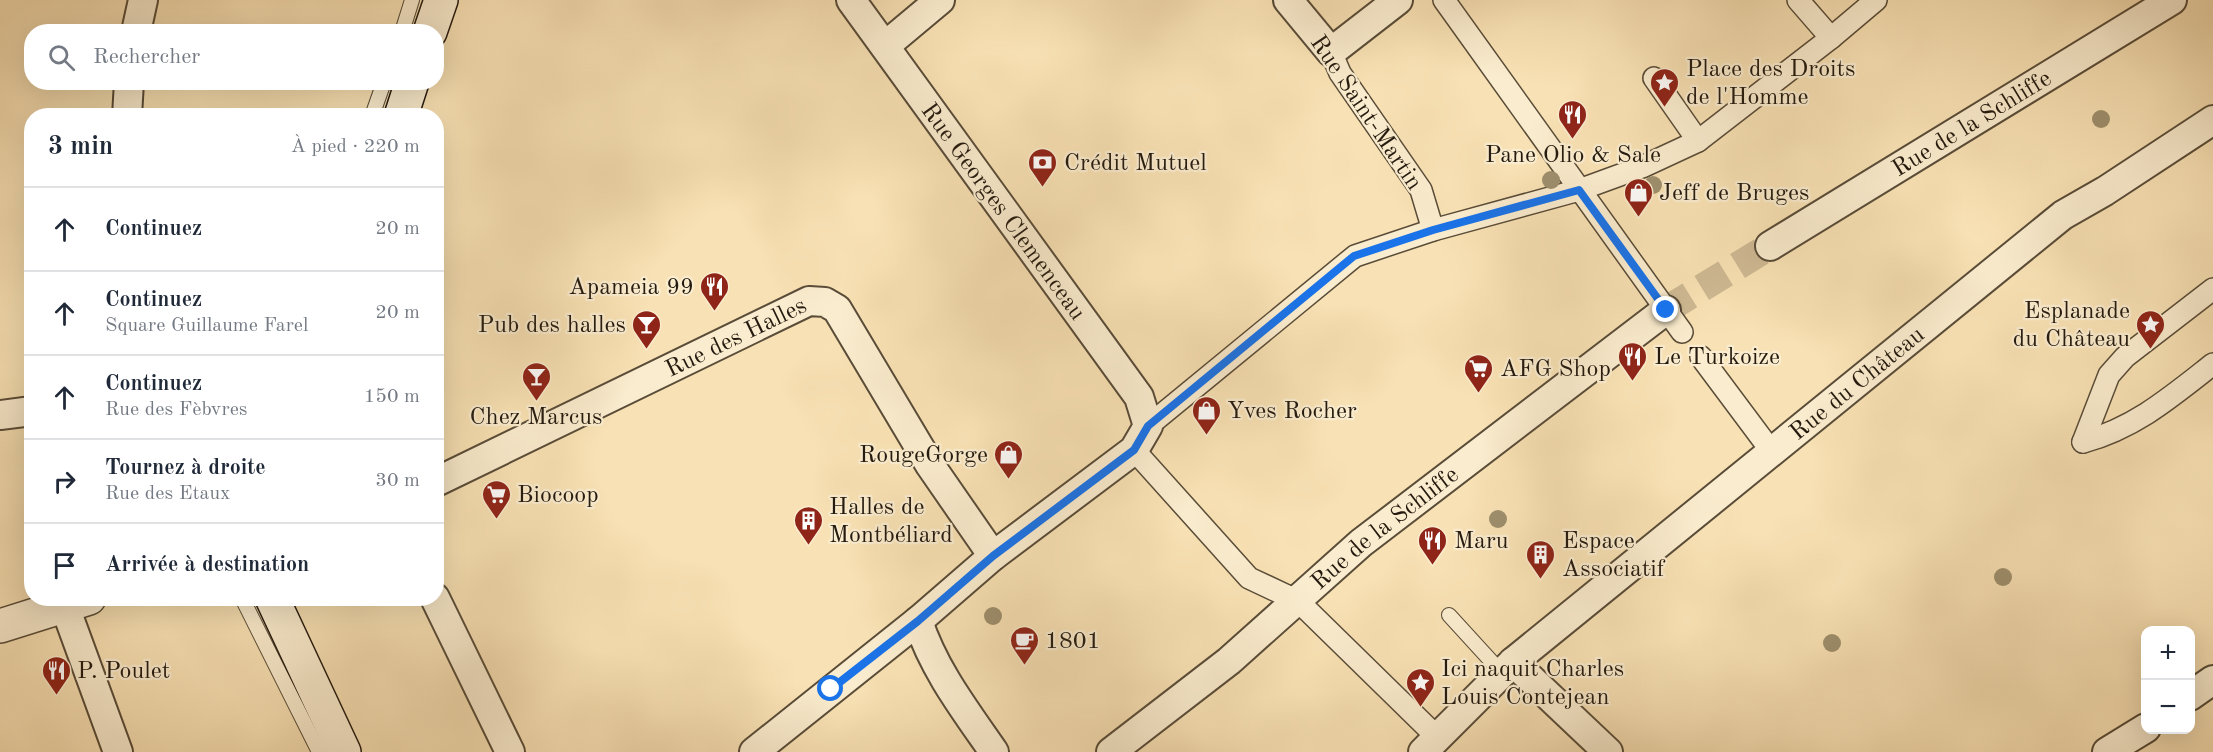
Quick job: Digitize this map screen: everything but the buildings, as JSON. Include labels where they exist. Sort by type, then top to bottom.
[{"type":"main road","points":[[433,24],[441,0]]},
{"type":"main road","points":[[404,108],[409,90]]},
{"type":"main road","points":[[0,626],[67,606]]},
{"type":"main road","points":[[276,606],[344,752]]},
{"type":"street","points":[[138,24],[143,0]]},
{"type":"street","name":"Rue Georges Clemenceau","points":[[850,0],[1138,398],[1141,438]]},
{"type":"street","points":[[885,46],[940,0]]},
{"type":"street","name":"Rue Saint-Martin","points":[[1288,0],[1331,52],[1340,73],[1421,190],[1433,230]]},
{"type":"street","points":[[1331,52],[1398,0]]},
{"type":"street","points":[[1444,0],[1674,321]]},
{"type":"street","points":[[1798,0],[1831,38]]},
{"type":"street","points":[[754,752],[1141,438],[1354,256],[1433,230],[1579,190],[1642,167],[1698,141],[1831,38],[1876,0]]},
{"type":"street","name":"Rue de la Schliffe","points":[[1770,246],[2172,0]]},
{"type":"street","points":[[1653,78],[1698,141]]},
{"type":"street","points":[[127,108],[129,90]]},
{"type":"street","name":"Rue du Château","points":[[1430,745],[1508,668],[2063,215],[2105,192],[2213,120]]},
{"type":"street","points":[[2213,289],[2125,357],[2109,375],[2082,442],[2112,434],[2150,412],[2213,364]]},
{"type":"street","name":"Rue des Halles","points":[[444,478],[809,301],[825,302],[837,309],[930,465],[993,556]]},
{"type":"street","name":"Rue de la Schliffe","points":[[1111,752],[1229,661],[1361,543],[1674,321]]},
{"type":"street","points":[[1701,357],[1772,452]]},
{"type":"street","points":[[0,415],[24,412]]},
{"type":"street","points":[[1141,438],[1249,578],[1298,601],[1430,745]]},
{"type":"street","points":[[78,606],[118,752]]},
{"type":"street","points":[[439,606],[510,752]]},
{"type":"street","points":[[918,621],[928,651],[940,674],[994,752]]},
{"type":"street","points":[[1508,668],[1608,752]]},
{"type":"street","points":[[2195,693],[2213,680]]},
{"type":"street","points":[[2107,752],[2141,731]]},
{"type":"lane","points":[[404,24],[412,0]]},
{"type":"lane","points":[[375,108],[381,90]]},
{"type":"lane","points":[[246,606],[319,752]]},
{"type":"lane","points":[[1449,615],[1508,668]]},
{"type":"tunnel","points":[[1666,310],[1770,246]]},
{"type":"place","name":"Place des Droits de l'Homme","points":[[1665,108]]},
{"type":"place","name":"Pane Olio & Sale","points":[[1573,140]]},
{"type":"place","name":"Crédit Mutuel","points":[[1043,188]]},
{"type":"place","name":"Jeff de Bruges","points":[[1638,218]]},
{"type":"place","name":"Apameia 99","points":[[715,312]]},
{"type":"place","name":"Pub des halles","points":[[647,350]]},
{"type":"place","name":"Esplanade du Château","points":[[2151,350]]},
{"type":"place","name":"Le Turkoize","points":[[1633,382]]},
{"type":"place","name":"AFG Shop","points":[[1479,394]]},
{"type":"place","name":"Chez Marcus","points":[[536,402]]},
{"type":"place","name":"Yves Rocher","points":[[1206,436]]},
{"type":"place","name":"RougeGorge","points":[[1009,480]]},
{"type":"place","name":"Biocoop","points":[[496,520]]},
{"type":"place","name":"Halles de Montbéliard","points":[[808,546]]},
{"type":"place","name":"Maru","points":[[1433,566]]},
{"type":"place","name":"Espace Associatif","points":[[1541,580]]},
{"type":"place","name":"1801","points":[[1024,666]]},
{"type":"place","name":"P. Poulet","points":[[56,696]]},
{"type":"place","name":"Ici naquit Charles Louis Contejean","points":[[1420,708]]},
{"type":"route","points":[[831,689],[918,621],[993,556],[1134,450],[1148,426],[1354,256],[1433,230],[1579,190],[1666,310]]}]
